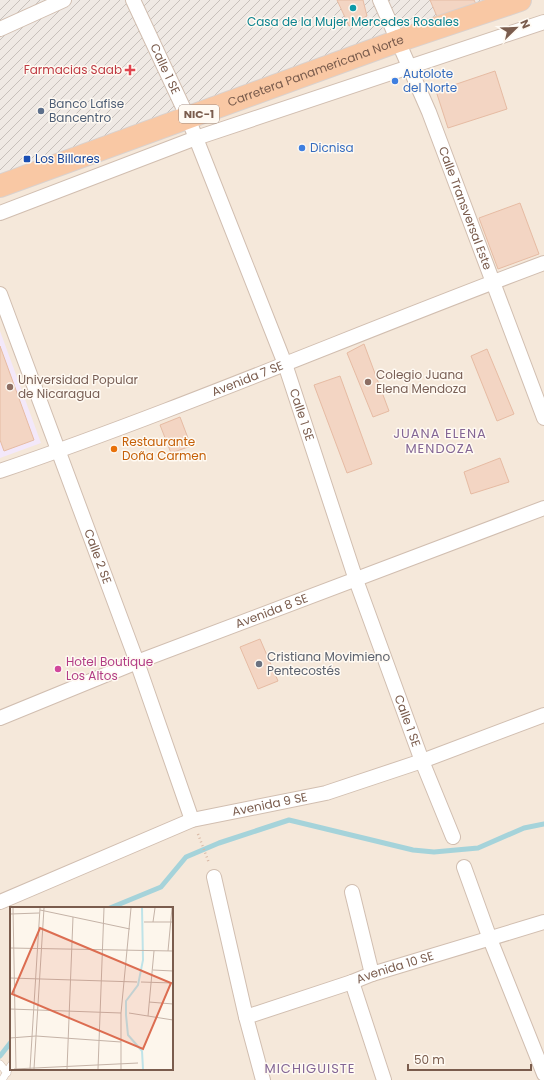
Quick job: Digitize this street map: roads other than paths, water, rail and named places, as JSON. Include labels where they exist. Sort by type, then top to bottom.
[{"type":"highway","name":"Carretera Panamericana Norte","points":[[0,186],[398,42],[489,5],[520,0]]},
{"type":"street","points":[[0,29],[64,0]]},
{"type":"street","name":"Calle 1 SE","points":[[132,0],[188,118],[284,364],[356,580],[422,761],[453,836]]},
{"type":"street","name":"Calle Transversal Este","points":[[380,0],[429,112],[544,418]]},
{"type":"street","points":[[0,213],[196,138],[544,22]]},
{"type":"street","name":"Avenida 7 SE","points":[[0,471],[57,451],[544,263]]},
{"type":"street","name":"Calle 2 SE","points":[[0,294],[57,451],[137,662],[192,820]]},
{"type":"street","name":"Avenida 8 SE","points":[[0,718],[137,662],[544,508]]},
{"type":"street","name":"Avenida 9 SE","points":[[0,902],[192,820],[326,793],[422,761],[544,715]]},
{"type":"street","points":[[464,867],[490,939],[544,1074]]},
{"type":"street","points":[[214,877],[246,1017],[263,1080]]},
{"type":"street","points":[[352,892],[372,974]]},
{"type":"street","name":"Avenida 10 SE","points":[[246,1017],[372,974],[544,922]]},
{"type":"street","points":[[352,982],[384,1080]]},
{"type":"lane","points":[[1,1065],[7,1073]]},
{"type":"lane","points":[[2,1080],[10,1066]]},
{"type":"waterway","points":[[112,907],[161,887],[186,857],[219,843],[289,820],[413,850],[434,852],[478,848],[524,828],[544,824]]},
{"type":"waterway","points":[[0,1056],[10,1043]]},
{"type":"place","name":"Casa de la Mujer Mercedes Rosales","points":[[353,8]]},
{"type":"place","name":"Farmacias Saab","points":[[130,70]]},
{"type":"place","name":"Autolote del Norte","points":[[395,81]]},
{"type":"place","name":"Banco Lafise Bancentro","points":[[41,111]]},
{"type":"place","name":"Dicnisa","points":[[302,148]]},
{"type":"place","name":"Los Billares","points":[[27,159]]},
{"type":"place","name":"Colegio Juana Elena Mendoza","points":[[368,382]]},
{"type":"place","name":"Universidad Popular de Nicaragua","points":[[10,387]]},
{"type":"place","name":"Restaurante Doña Carmen","points":[[114,449]]},
{"type":"place","name":"Cristiana Movimieno Pentecostés","points":[[259,664]]},
{"type":"place","name":"Hotel Boutique Los Altos","points":[[58,669]]},
{"type":"district","name":"JUANA ELENA MENDOZA","points":[[440,440]]},
{"type":"district","name":"MICHIGUISTE","points":[[310,1068]]}]
